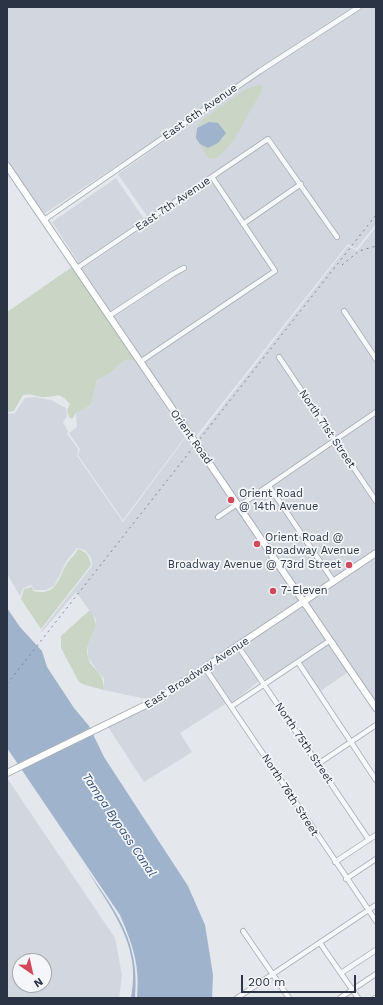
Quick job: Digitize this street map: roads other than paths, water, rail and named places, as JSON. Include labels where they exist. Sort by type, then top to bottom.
[{"type":"street","name":"East 6th Avenue","points":[[44,220],[260,71],[359,7]]},
{"type":"street","name":"East 7th Avenue","points":[[77,268],[268,139],[301,184]]},
{"type":"street","name":"Orient Road","points":[[7,166],[303,603],[376,708]]},
{"type":"street","points":[[140,362],[275,271],[212,177]]},
{"type":"street","points":[[243,224],[301,184],[338,237]]},
{"type":"street","points":[[109,316],[184,268]]},
{"type":"street","points":[[344,311],[376,359]]},
{"type":"street","name":"North 71st Street","points":[[279,357],[376,502]]},
{"type":"street","points":[[218,517],[269,486],[376,412]]},
{"type":"street","points":[[269,486],[334,582]]},
{"type":"street","name":"East Broadway Avenue","points":[[7,773],[98,730],[158,699],[376,554]]},
{"type":"street","points":[[232,706],[329,641]]},
{"type":"street","name":"North 75th Street","points":[[238,646],[369,840]]},
{"type":"street","points":[[298,662],[376,780]]},
{"type":"street","name":"North 76th Street","points":[[205,668],[232,706],[346,879],[376,921]]},
{"type":"street","points":[[318,764],[376,725]]},
{"type":"street","points":[[335,862],[376,835]]},
{"type":"street","points":[[346,879],[376,859]]},
{"type":"street","points":[[237,998],[376,905]]},
{"type":"street","points":[[243,931],[289,998]]},
{"type":"street","points":[[320,943],[358,998]]},
{"type":"street","points":[[340,973],[376,950]]},
{"type":"street","points":[[340,998],[376,974]]},
{"type":"water","points":[[209,122],[218,123],[226,133],[218,143],[208,148],[200,144],[196,138],[197,128]]},
{"type":"water","name":"Tampa Bypass Canal","points":[[7,608],[20,627],[42,651],[47,667],[74,708],[89,726],[104,757],[188,886],[205,925],[213,975],[212,998],[137,998],[138,986],[134,955],[129,936],[120,915],[7,748]]},
{"type":"water","points":[[87,870],[117,915],[130,944],[136,978],[135,998],[131,998],[133,966],[125,936],[114,913]]},
{"type":"railway","points":[[7,684],[376,215]]},
{"type":"railway","points":[[342,265],[359,251],[376,246]]},
{"type":"place","name":"Orient Road @ 14th Avenue","points":[[231,500]]},
{"type":"place","name":"Orient Road @ Broadway Avenue","points":[[257,544]]},
{"type":"place","name":"Broadway Avenue @ 73rd Street","points":[[349,565]]},
{"type":"place","name":"7-Eleven","points":[[273,591]]}]
